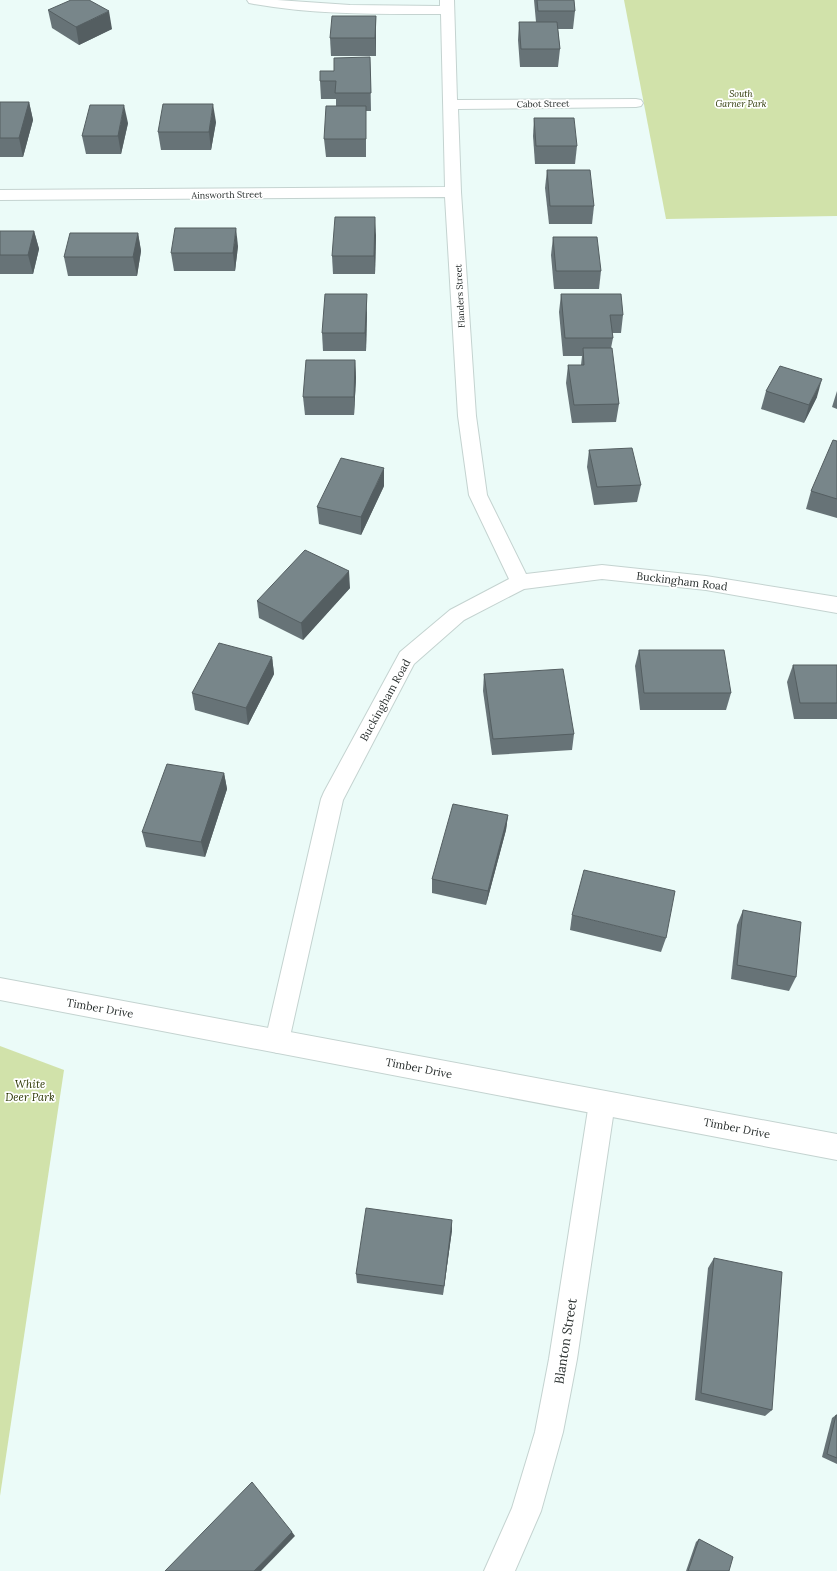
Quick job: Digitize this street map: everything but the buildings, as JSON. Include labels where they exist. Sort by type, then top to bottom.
[{"type":"street","points":[[254,0],[274,4],[333,8],[447,5]]},
{"type":"street","name":"Flanders Street","points":[[447,5],[453,192],[467,416],[478,495],[520,582]]},
{"type":"street","name":"Cabot Street","points":[[450,105],[636,103]]},
{"type":"street","name":"Ainsworth Street","points":[[0,195],[453,192]]},
{"type":"street","name":"Buckingham Road","points":[[277,1041],[332,799],[407,658],[457,615],[520,582],[602,572],[706,583],[837,605]]},
{"type":"street","name":"Timber Drive","points":[[0,990],[837,1147]]},
{"type":"street","name":"Blanton Street","points":[[499,1571],[526,1511],[549,1432],[563,1359],[602,1103]]},
{"type":"green space","name":"South Garner Park","points":[[624,0],[837,0],[837,216],[666,219]]},
{"type":"green space","name":"White Deer Park","points":[[0,1046],[64,1070],[0,1496]]}]
